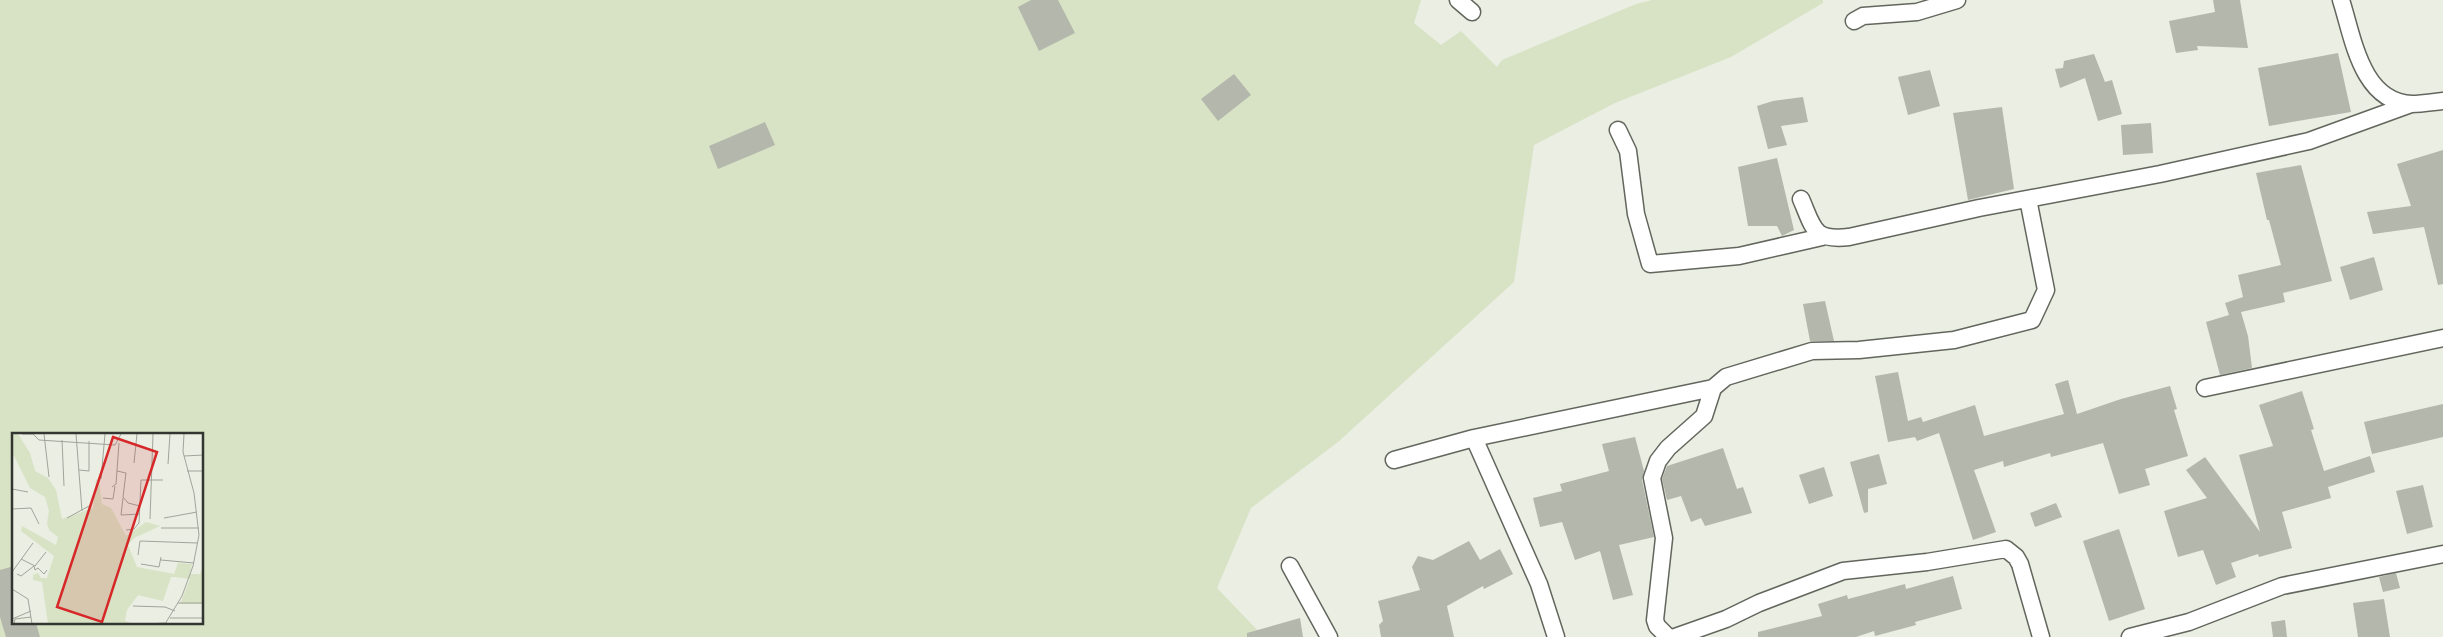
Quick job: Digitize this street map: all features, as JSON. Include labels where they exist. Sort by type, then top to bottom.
[{"type":"street","points":[[1458,0],[1472,12]]},
{"type":"street","points":[[1854,21],[1863,16],[1917,12],[1957,0]]},
{"type":"street","points":[[2341,0],[2362,66],[2377,89],[2393,99],[2411,104]]},
{"type":"street","points":[[1618,130],[1628,151],[1636,214],[1650,264],[1739,256],[1822,237],[1849,236],[2160,174],[2309,141],[2411,104],[2443,101]]},
{"type":"street","points":[[1801,199],[1814,228],[1822,237]]},
{"type":"street","points":[[1394,460],[1474,438],[1713,388],[1726,377],[1812,351],[1859,350],[1954,340],[2032,320],[2046,290],[2028,199]]},
{"type":"street","points":[[2205,388],[2443,338]]},
{"type":"street","points":[[1668,637],[1657,626],[1656,620],[1664,538],[1652,478],[1658,461],[1668,448],[1704,416],[1713,388]]},
{"type":"street","points":[[1474,438],[1539,584],[1556,637]]},
{"type":"street","points":[[1675,637],[1726,619],[1759,603],[1843,571],[1927,562],[2006,549],[2016,557],[2020,564],[2040,637]]},
{"type":"street","points":[[2130,637],[2189,622],[2282,586],[2443,554]]},
{"type":"street","points":[[1290,566],[1329,637]]},
{"type":"green space","points":[[0,0],[1421,0],[1414,23],[1441,45],[1461,31],[1497,67],[1502,60],[1636,4],[1652,0],[1823,0],[1823,3],[1731,57],[1615,103],[1534,145],[1514,282],[1338,442],[1251,508],[1217,588],[1264,637],[0,637]]},
{"type":"building","points":[[1031,0],[1058,0],[1075,33],[1039,51],[1018,7]]},
{"type":"building","points":[[2213,0],[2240,0],[2248,48],[2197,46],[2198,50],[2176,53],[2169,21],[2215,12]]},
{"type":"building","points":[[2338,53],[2351,112],[2269,126],[2258,68]]},
{"type":"building","points":[[2094,54],[2105,82],[2112,80],[2122,114],[2098,121],[2085,78],[2060,88],[2055,69],[2063,68],[2064,61]]},
{"type":"building","points":[[1930,70],[1940,106],[1908,115],[1898,77]]},
{"type":"building","points":[[1234,74],[1251,95],[1218,121],[1201,99]]},
{"type":"building","points":[[1803,97],[1808,122],[1781,126],[1787,145],[1768,149],[1757,106],[1773,101]]},
{"type":"building","points":[[2002,107],[2014,189],[1968,200],[1953,113]]},
{"type":"building","points":[[765,122],[775,145],[718,169],[709,146]]},
{"type":"building","points":[[2151,123],[2153,153],[2123,155],[2121,125]]},
{"type":"building","points":[[2443,150],[2443,284],[2438,285],[2424,227],[2373,234],[2367,212],[2411,206],[2397,164]]},
{"type":"building","points":[[1777,158],[1794,230],[1782,236],[1777,226],[1748,226],[1738,167]]},
{"type":"building","points":[[2301,165],[2332,281],[2283,293],[2285,302],[2241,312],[2248,336],[2252,368],[2220,375],[2206,322],[2229,315],[2225,303],[2243,297],[2238,275],[2281,265],[2269,220],[2267,220],[2256,173]]},
{"type":"building","points":[[2374,257],[2383,290],[2350,300],[2340,267]]},
{"type":"building","points":[[1825,301],[1834,341],[1810,341],[1803,304]]},
{"type":"building","points":[[1898,372],[1908,421],[1921,417],[1923,422],[1975,405],[1984,436],[2064,414],[2055,384],[2068,380],[2077,414],[2121,399],[2170,386],[2177,409],[2174,410],[2188,456],[2145,469],[2150,485],[2119,494],[2103,443],[2051,457],[2050,453],[2004,467],[2003,461],[1974,470],[1996,532],[1973,540],[1939,433],[1917,441],[1915,437],[1888,442],[1875,376]]},
{"type":"building","points":[[2302,391],[2314,429],[2311,430],[2324,471],[2370,456],[2375,472],[2328,487],[2331,498],[2282,512],[2292,548],[2259,557],[2258,554],[2231,563],[2236,577],[2216,585],[2203,550],[2178,557],[2164,511],[2207,498],[2186,470],[2205,457],[2260,532],[2239,455],[2273,446],[2259,405]]},
{"type":"building","points":[[2443,404],[2443,437],[2372,454],[2364,422]]},
{"type":"building","points":[[1635,437],[1644,471],[1642,480],[1654,537],[1619,545],[1633,595],[1613,600],[1600,551],[1575,560],[1562,522],[1540,527],[1533,498],[1562,491],[1560,484],[1609,471],[1602,444]]},
{"type":"building","points":[[1723,448],[1737,489],[1743,487],[1752,513],[1705,526],[1701,518],[1691,522],[1681,496],[1667,500],[1662,479],[1667,466]]},
{"type":"building","points":[[1879,454],[1887,484],[1868,489],[1868,512],[1864,513],[1850,462]]},
{"type":"building","points":[[1824,467],[1833,496],[1809,504],[1799,475]]},
{"type":"building","points":[[2423,485],[2433,527],[2407,534],[2396,491]]},
{"type":"building","points":[[2056,503],[2062,517],[2035,527],[2030,513]]},
{"type":"building","points":[[2119,529],[2145,609],[2109,621],[2083,541]]},
{"type":"building","points":[[1469,541],[1480,560],[1500,549],[1513,574],[1484,589],[1483,586],[1447,606],[1454,637],[1381,637],[1379,625],[1383,621],[1378,601],[1420,590],[1412,567],[1418,556],[1433,560]]},
{"type":"building","points":[[12,567],[12,624],[36,624],[40,637],[6,637],[0,617],[0,570]]},
{"type":"building","points":[[2396,573],[2400,588],[2383,592],[2379,577]]},
{"type":"building","points":[[1953,576],[1962,609],[1915,622],[1916,625],[1875,636],[1874,631],[1856,637],[1758,637],[1758,632],[1822,616],[1818,604],[1847,595],[1848,599],[1905,584],[1906,589]]},
{"type":"building","points":[[2384,599],[2390,637],[2358,637],[2353,603]]},
{"type":"building","points":[[1300,618],[1303,637],[1247,637],[1247,633]]},
{"type":"building","points":[[2285,620],[2287,637],[2273,637],[2271,622]]}]
